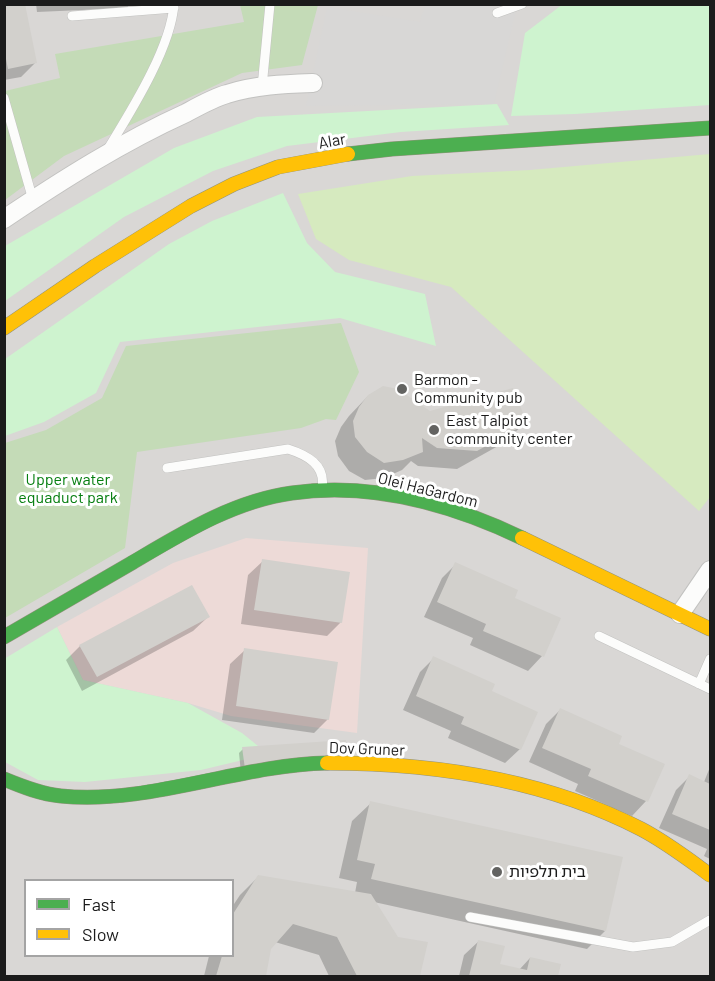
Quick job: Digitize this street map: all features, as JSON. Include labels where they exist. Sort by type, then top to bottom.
[{"type":"street","points":[[4,219],[160,124],[225,94],[262,87],[314,83]]},
{"type":"street","name":"Alar","points":[[4,328],[95,266],[191,206],[234,184],[278,167],[342,155],[392,149],[546,141],[711,128]]},
{"type":"street","name":"Olei HaGardom","points":[[4,637],[181,534],[215,517],[291,493],[339,489],[385,493],[465,514],[518,536],[711,629]]},
{"type":"street","points":[[680,614],[711,570]]},
{"type":"street","name":"Dov Gruner","points":[[4,779],[18,787],[56,796],[89,798],[242,773],[317,764],[360,764],[442,770],[491,778],[556,794],[631,824],[692,860],[711,874]]},
{"type":"lane","points":[[262,87],[270,4]]},
{"type":"lane","points":[[497,14],[522,4]]},
{"type":"lane","points":[[72,16],[174,6],[162,49],[134,106],[103,157]]},
{"type":"lane","points":[[4,98],[33,200]]},
{"type":"lane","points":[[167,468],[288,449],[302,454],[315,464],[324,478],[322,490]]},
{"type":"lane","points":[[598,636],[711,689]]},
{"type":"lane","points":[[699,684],[711,659]]},
{"type":"lane","points":[[340,751],[360,764]]},
{"type":"lane","points":[[242,773],[253,762],[329,753]]},
{"type":"lane","points":[[470,917],[633,947],[672,942],[711,920]]},
{"type":"shaded area","points":[[5,5],[710,5],[710,976],[5,976]]},
{"type":"shaded area","points":[[425,5],[517,5],[494,104],[306,106],[327,7],[420,22]]},
{"type":"shaded area","points":[[246,538],[368,548],[357,733],[231,716],[188,703],[83,680],[57,627],[173,563]]},
{"type":"green space","points":[[563,4],[710,5],[710,105],[511,116],[525,33]]},
{"type":"green space","points":[[240,5],[318,5],[302,65],[242,73],[64,156],[5,200],[5,91],[60,78],[55,54],[244,22]]},
{"type":"green space","points":[[497,104],[509,125],[401,132],[287,146],[213,171],[124,217],[5,301],[5,246],[174,148],[257,117]]},
{"type":"green space","points":[[710,154],[710,497],[699,511],[451,287],[349,260],[316,239],[298,194],[412,176],[530,170]]},
{"type":"green space","points":[[283,193],[307,243],[335,272],[425,294],[436,346],[340,318],[120,342],[96,393],[44,422],[5,436],[5,359],[169,244],[212,221]]},
{"type":"green space","name":"Upper water equaduct park","points":[[341,323],[359,372],[336,420],[326,419],[301,428],[137,452],[125,548],[5,618],[5,443],[46,430],[102,398],[126,346]]},
{"type":"green space","points":[[57,627],[83,680],[188,703],[242,733],[268,754],[201,770],[85,782],[38,780],[5,762],[4,659]]},
{"type":"building","points":[[4,4],[25,4],[37,63],[8,69],[4,49]]},
{"type":"building","name":"East Talpiot community center","points":[[383,386],[398,389],[430,411],[513,388],[527,423],[477,451],[437,448],[422,438],[423,452],[403,460],[384,463],[367,452],[355,437],[353,421],[368,395]]},
{"type":"building","points":[[262,559],[350,572],[342,623],[254,610]]},
{"type":"building","points":[[455,562],[518,590],[515,598],[561,618],[544,657],[483,631],[486,624],[437,602]]},
{"type":"building","points":[[192,585],[210,617],[97,677],[79,645]]},
{"type":"building","points":[[244,648],[338,662],[329,720],[236,706]]},
{"type":"building","points":[[433,656],[495,684],[492,691],[538,712],[521,750],[461,724],[464,717],[416,696]]},
{"type":"building","points":[[560,708],[622,736],[619,744],[665,764],[648,802],[588,776],[591,769],[542,748]]},
{"type":"building","points":[[346,740],[348,758],[245,769],[242,747]]},
{"type":"building","points":[[689,774],[710,784],[710,830],[672,814]]},
{"type":"building","name":"בית תלפיות","points":[[370,801],[623,857],[606,931],[371,879],[375,864],[357,860]]},
{"type":"building","points":[[258,875],[371,894],[398,937],[428,942],[420,976],[357,976],[337,937],[293,924],[271,949],[266,976],[216,976],[222,957],[234,957],[234,912]]},
{"type":"building","points":[[478,940],[505,946],[500,964],[527,970],[530,957],[561,964],[558,976],[469,976]]},
{"type":"traffic: fast","points":[[348,154],[392,149],[710,128]]},
{"type":"traffic: fast","points":[[4,637],[188,530],[228,511],[270,497],[321,490],[380,493],[439,506],[522,538]]},
{"type":"traffic: fast","points":[[4,779],[46,794],[94,797],[127,795],[260,770],[327,763]]},
{"type":"traffic: slow","points":[[4,328],[95,266],[191,206],[234,184],[278,167],[348,154]]},
{"type":"traffic: slow","points":[[522,538],[710,629]]},
{"type":"traffic: slow","points":[[327,763],[407,766],[448,771],[528,787],[567,798],[641,829],[710,875]]},
{"type":"place","name":"Barmon - Community pub","points":[[402,389]]},
{"type":"place","name":"East Talpiot community center","points":[[434,430]]},
{"type":"place","name":"בית תלפיות","points":[[497,872]]}]
